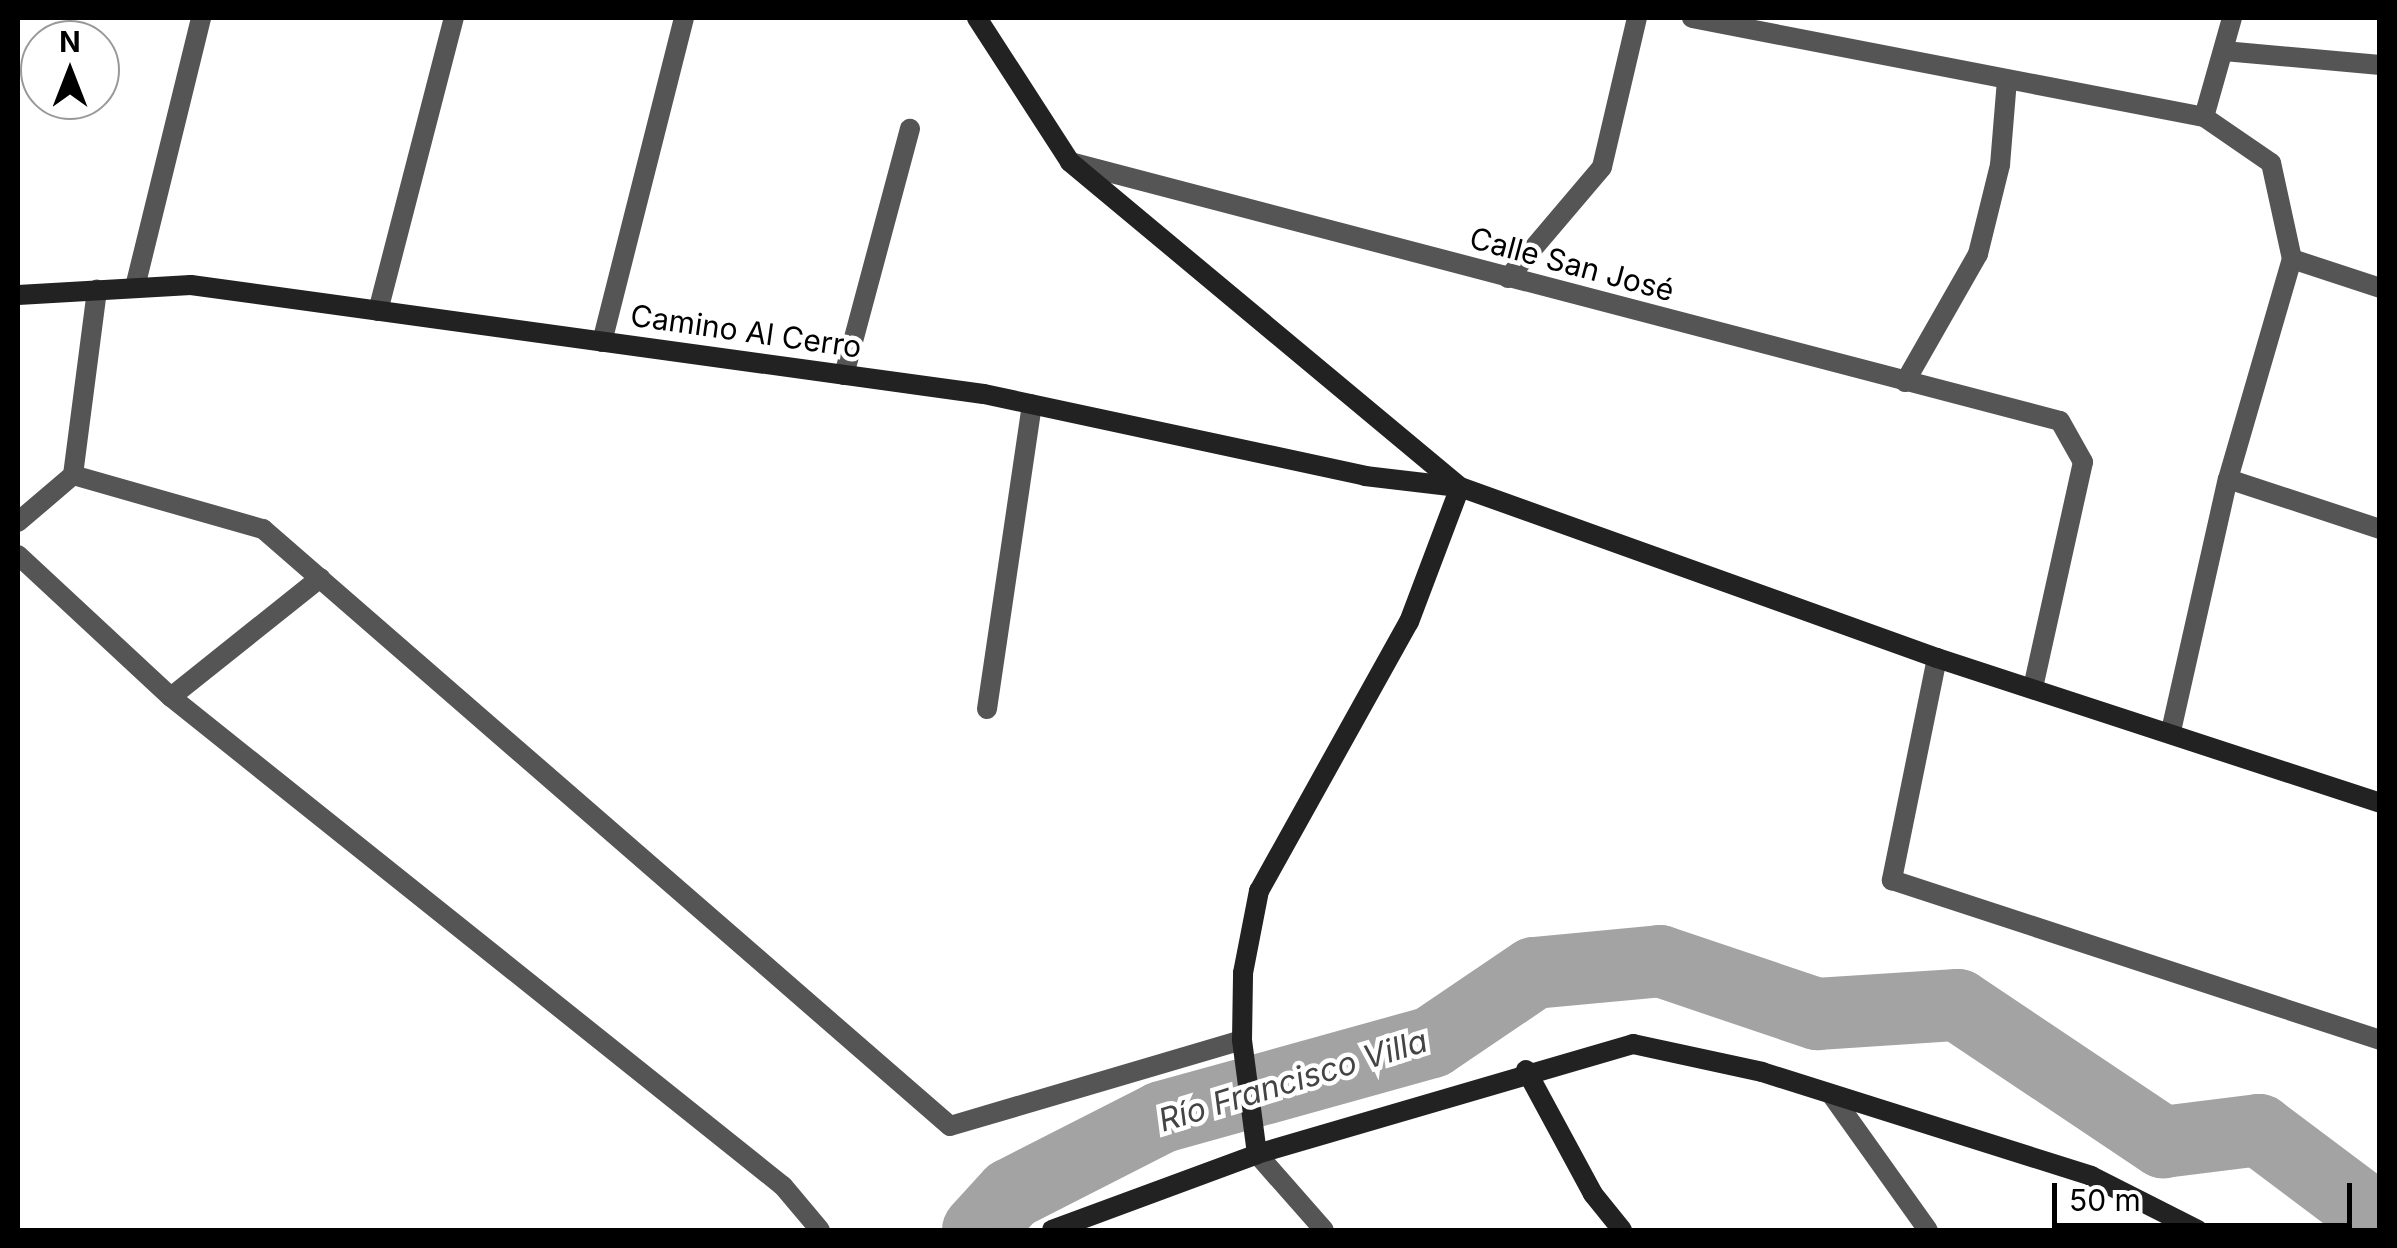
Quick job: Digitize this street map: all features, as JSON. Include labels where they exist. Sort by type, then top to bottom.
[{"type":"main road","points":[[977,18],[1070,162],[1460,487],[1938,658],[2380,803]]},
{"type":"main road","name":"Camino Al Cerro","points":[[18,295],[191,286],[1032,404],[1365,476],[1460,487]]},
{"type":"main road","points":[[1257,1154],[1242,1040],[1243,973],[1259,891],[1409,622],[1460,487]]},
{"type":"main road","points":[[1052,1230],[1066,1219],[1257,1154],[1526,1070],[1633,1044],[1762,1072],[2091,1176],[2198,1230]]},
{"type":"main road","points":[[1526,1070],[1593,1194],[1622,1230]]},
{"type":"street","points":[[135,288],[201,18]]},
{"type":"street","points":[[378,311],[454,18]]},
{"type":"street","points":[[602,342],[684,18]]},
{"type":"street","points":[[1508,278],[1602,167],[1637,18]]},
{"type":"street","points":[[1692,18],[2204,118],[2271,162],[2292,260],[2228,478],[2170,731]]},
{"type":"street","points":[[2204,118],[2232,18]]},
{"type":"street","points":[[2224,51],[2380,65]]},
{"type":"street","points":[[1905,382],[1978,254],[2000,165],[2007,80]]},
{"type":"street","points":[[844,375],[910,130]]},
{"type":"street","name":"Calle San José","points":[[1070,162],[2060,422],[2083,462],[2032,687]]},
{"type":"street","points":[[2292,260],[2380,288]]},
{"type":"street","points":[[18,522],[72,474],[97,290]]},
{"type":"street","points":[[987,709],[1032,404]]},
{"type":"street","points":[[72,474],[263,529],[950,1126],[1242,1040]]},
{"type":"street","points":[[2228,478],[2380,529]]},
{"type":"street","points":[[18,555],[171,697],[782,1186],[820,1230]]},
{"type":"street","points":[[171,697],[320,578]]},
{"type":"street","points":[[1938,658],[1892,880],[2380,1040]]},
{"type":"street","points":[[1833,1097],[1928,1230]]},
{"type":"street","points":[[1257,1154],[1324,1230]]},
{"type":"waterway","name":"Río Francisco Villa","points":[[978,1230],[1011,1194],[1162,1117],[1432,1042],[1534,973],[1660,961],[1817,1014],[1958,1005],[2163,1142],[2259,1130],[2380,1221]]}]
